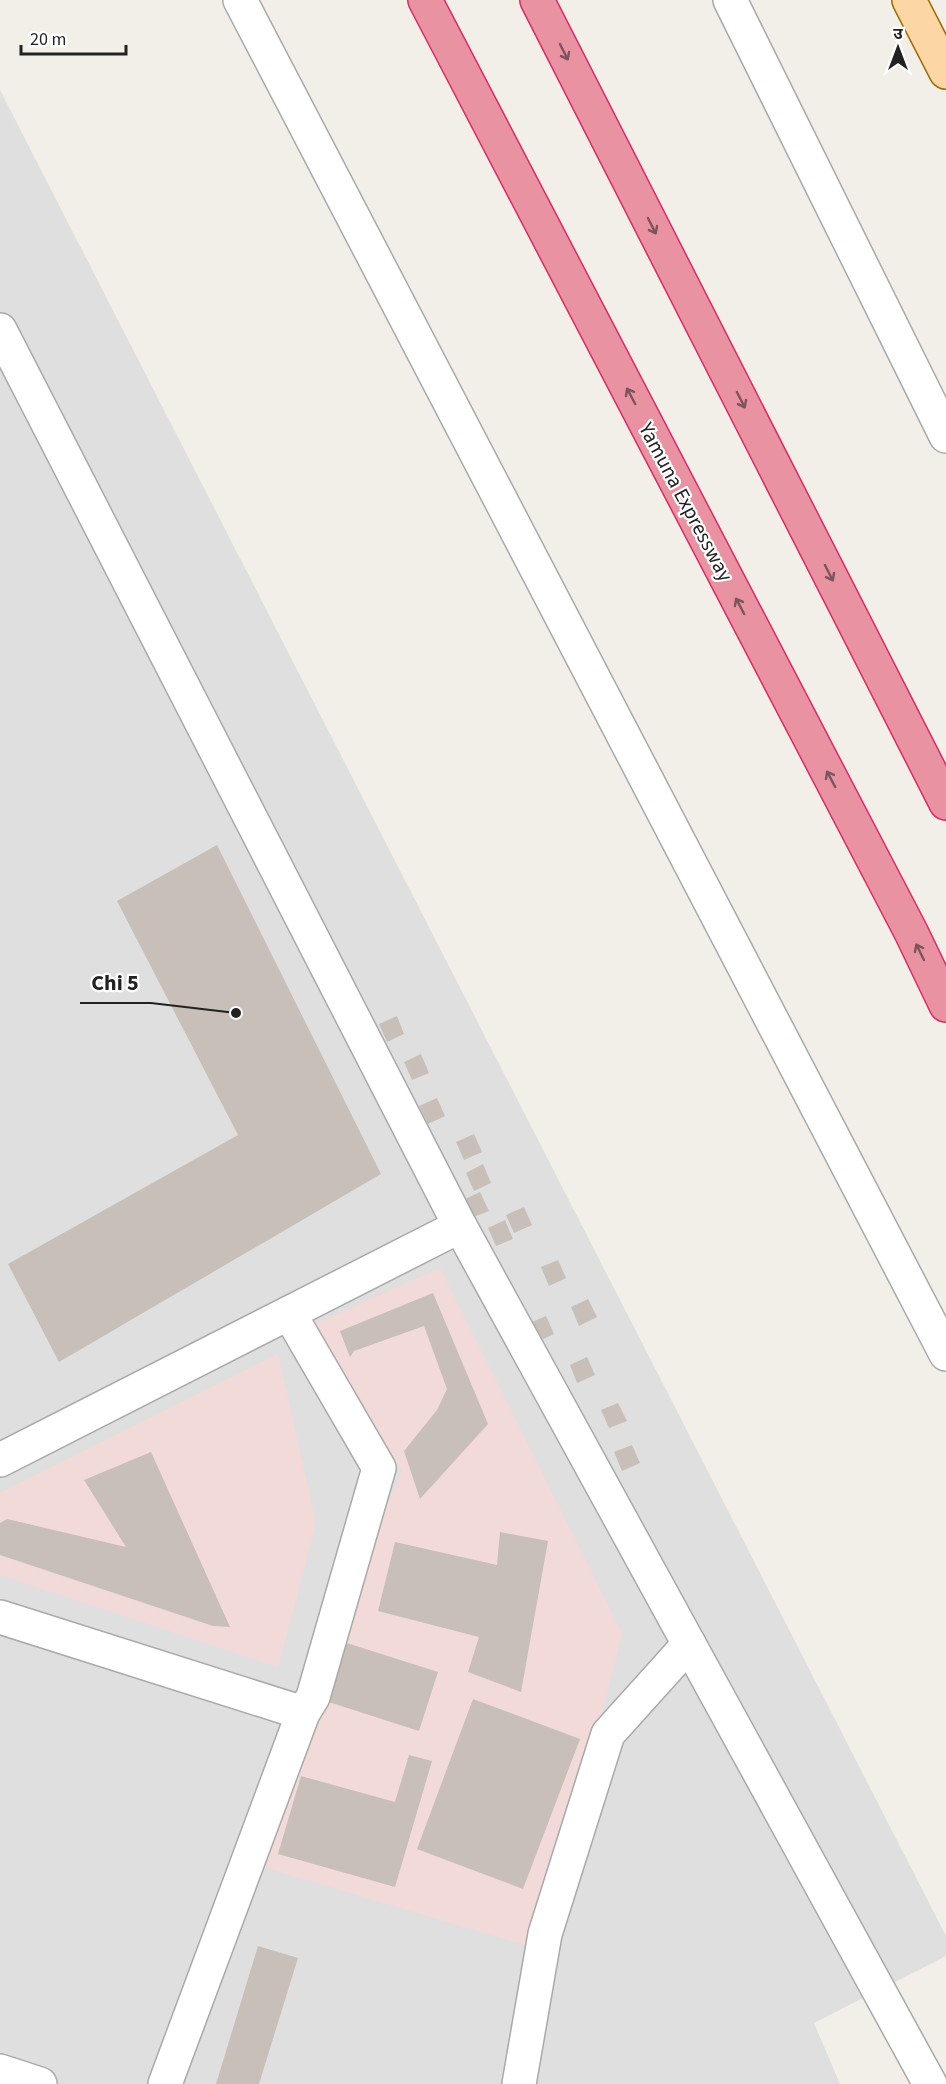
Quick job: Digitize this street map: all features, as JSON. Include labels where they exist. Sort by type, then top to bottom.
[{"type":"highway","name":"Yamuna Expressway","points":[[425,0],[911,932],[946,1005]]},
{"type":"highway","points":[[537,0],[946,803]]},
{"type":"main road","points":[[909,0],[946,72]]},
{"type":"street","points":[[240,0],[946,1354]]},
{"type":"street","points":[[730,0],[946,436]]},
{"type":"street","points":[[0,330],[460,1226],[930,2084]]},
{"type":"street","points":[[0,1460],[460,1226]]},
{"type":"street","points":[[165,2084],[303,1713],[313,1697],[379,1468],[289,1313]]},
{"type":"street","points":[[0,1617],[303,1713]]},
{"type":"street","points":[[519,2084],[545,1934],[608,1734],[688,1644]]},
{"type":"street","points":[[0,2071],[40,2084]]},
{"type":"shaded area","points":[[0,90],[946,1936],[946,1956],[814,2023],[840,2084],[0,2084]]},
{"type":"shaded area","points":[[440,1268],[622,1634],[542,1950],[260,1866],[331,1638],[402,1471],[315,1324]]},
{"type":"shaded area","points":[[278,1354],[316,1523],[278,1667],[0,1575],[0,1493]]},
{"type":"building","points":[[217,845],[381,1174],[59,1362],[8,1264],[238,1135],[117,901]]},
{"type":"building","points":[[397,1016],[404,1034],[387,1042],[379,1024]]},
{"type":"building","points":[[421,1054],[429,1073],[412,1080],[404,1062]]},
{"type":"building","points":[[437,1098],[445,1116],[428,1124],[419,1106]]},
{"type":"building","points":[[474,1134],[482,1152],[464,1160],[456,1142]]},
{"type":"building","points":[[483,1164],[491,1183],[474,1191],[466,1173]]},
{"type":"building","points":[[480,1192],[489,1211],[471,1218],[463,1200]]},
{"type":"building","points":[[524,1207],[532,1225],[514,1233],[506,1215]]},
{"type":"building","points":[[505,1220],[513,1239],[496,1246],[488,1228]]},
{"type":"building","points":[[558,1260],[566,1278],[549,1286],[541,1267]]},
{"type":"building","points":[[433,1293],[488,1424],[420,1499],[404,1451],[437,1410],[447,1389],[424,1326],[354,1351],[350,1357],[340,1331]]},
{"type":"building","points":[[588,1299],[597,1317],[579,1326],[571,1307]]},
{"type":"building","points":[[546,1316],[554,1334],[537,1342],[528,1324]]},
{"type":"building","points":[[587,1357],[595,1375],[577,1383],[570,1365]]},
{"type":"building","points":[[618,1403],[627,1421],[609,1428],[601,1410]]},
{"type":"building","points":[[632,1445],[640,1463],[622,1471],[614,1452]]},
{"type":"building","points":[[151,1452],[230,1627],[213,1626],[0,1555],[0,1523],[7,1519],[126,1547],[84,1480]]},
{"type":"building","points":[[500,1532],[548,1541],[521,1692],[468,1672],[479,1637],[378,1611],[395,1542],[497,1565]]},
{"type":"building","points":[[331,1638],[438,1672],[419,1731],[313,1697]]},
{"type":"building","points":[[473,1699],[580,1739],[523,1889],[417,1849]]},
{"type":"building","points":[[409,1755],[432,1761],[395,1887],[278,1854],[301,1776],[395,1802]]},
{"type":"building","points":[[258,1946],[298,1958],[259,2084],[216,2084]]},
{"type":"place","name":"Chi 5","points":[[236,1013]]}]
